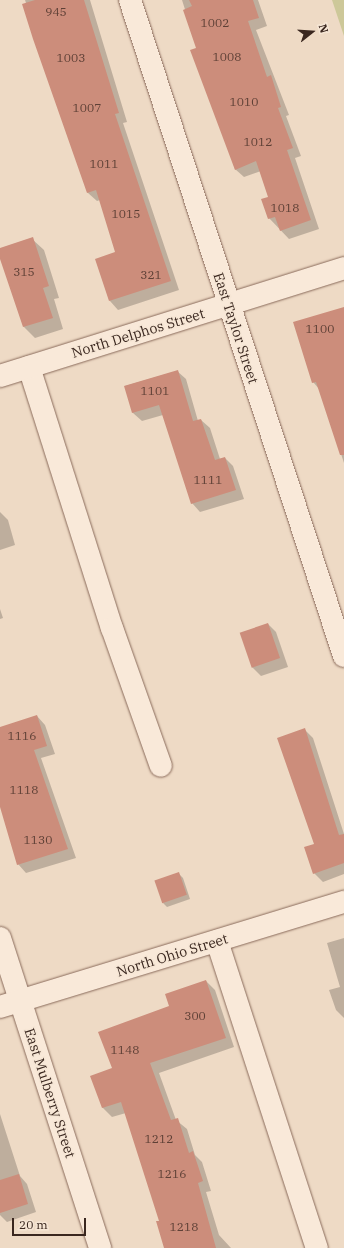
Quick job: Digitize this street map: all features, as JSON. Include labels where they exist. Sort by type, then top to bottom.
[{"type":"street","name":"East Taylor Street","points":[[130,0],[344,656]]},
{"type":"street","name":"North Delphos Street","points":[[0,376],[344,268]]},
{"type":"street","points":[[29,367],[112,628],[161,766]]},
{"type":"street","name":"North Ohio Street","points":[[10,1004],[344,902]]},
{"type":"street","name":"East Mulberry Street","points":[[0,938],[10,1004],[100,1248]]},
{"type":"street","points":[[217,941],[318,1248]]},
{"type":"shaded area","points":[[332,0],[344,0],[344,36]]},
{"type":"building","points":[[35,0],[84,0],[119,113],[115,114],[171,281],[109,301],[95,259],[115,252],[96,190],[87,193],[33,39],[22,4]]},
{"type":"building","points":[[189,0],[253,0],[259,18],[248,21],[267,77],[271,75],[281,107],[278,108],[293,148],[287,150],[311,220],[280,231],[275,217],[268,219],[261,199],[268,197],[256,161],[235,170],[190,50],[196,48],[183,10],[192,6]]},
{"type":"building","points":[[33,237],[49,286],[43,288],[53,318],[23,327],[0,259],[0,248]]},
{"type":"building","points":[[344,307],[344,455],[340,455],[316,382],[312,383],[293,322]]},
{"type":"building","points":[[178,370],[193,421],[201,419],[215,460],[225,457],[236,490],[191,504],[159,405],[132,413],[124,386]]},
{"type":"building","points":[[268,623],[280,658],[252,668],[240,633]]},
{"type":"building","points":[[37,715],[47,746],[34,750],[68,849],[17,865],[0,807],[0,727]]},
{"type":"building","points":[[305,728],[339,835],[344,834],[344,863],[313,874],[304,847],[314,844],[277,738]]},
{"type":"building","points":[[179,872],[187,895],[162,903],[154,880]]},
{"type":"building","points":[[206,980],[226,1038],[150,1063],[171,1120],[178,1118],[189,1153],[193,1151],[203,1181],[198,1183],[216,1248],[164,1248],[156,1221],[159,1221],[121,1102],[102,1108],[90,1076],[112,1068],[98,1032],[169,1006],[165,994]]},
{"type":"building","points":[[19,1174],[28,1204],[0,1213],[0,1180]]}]
